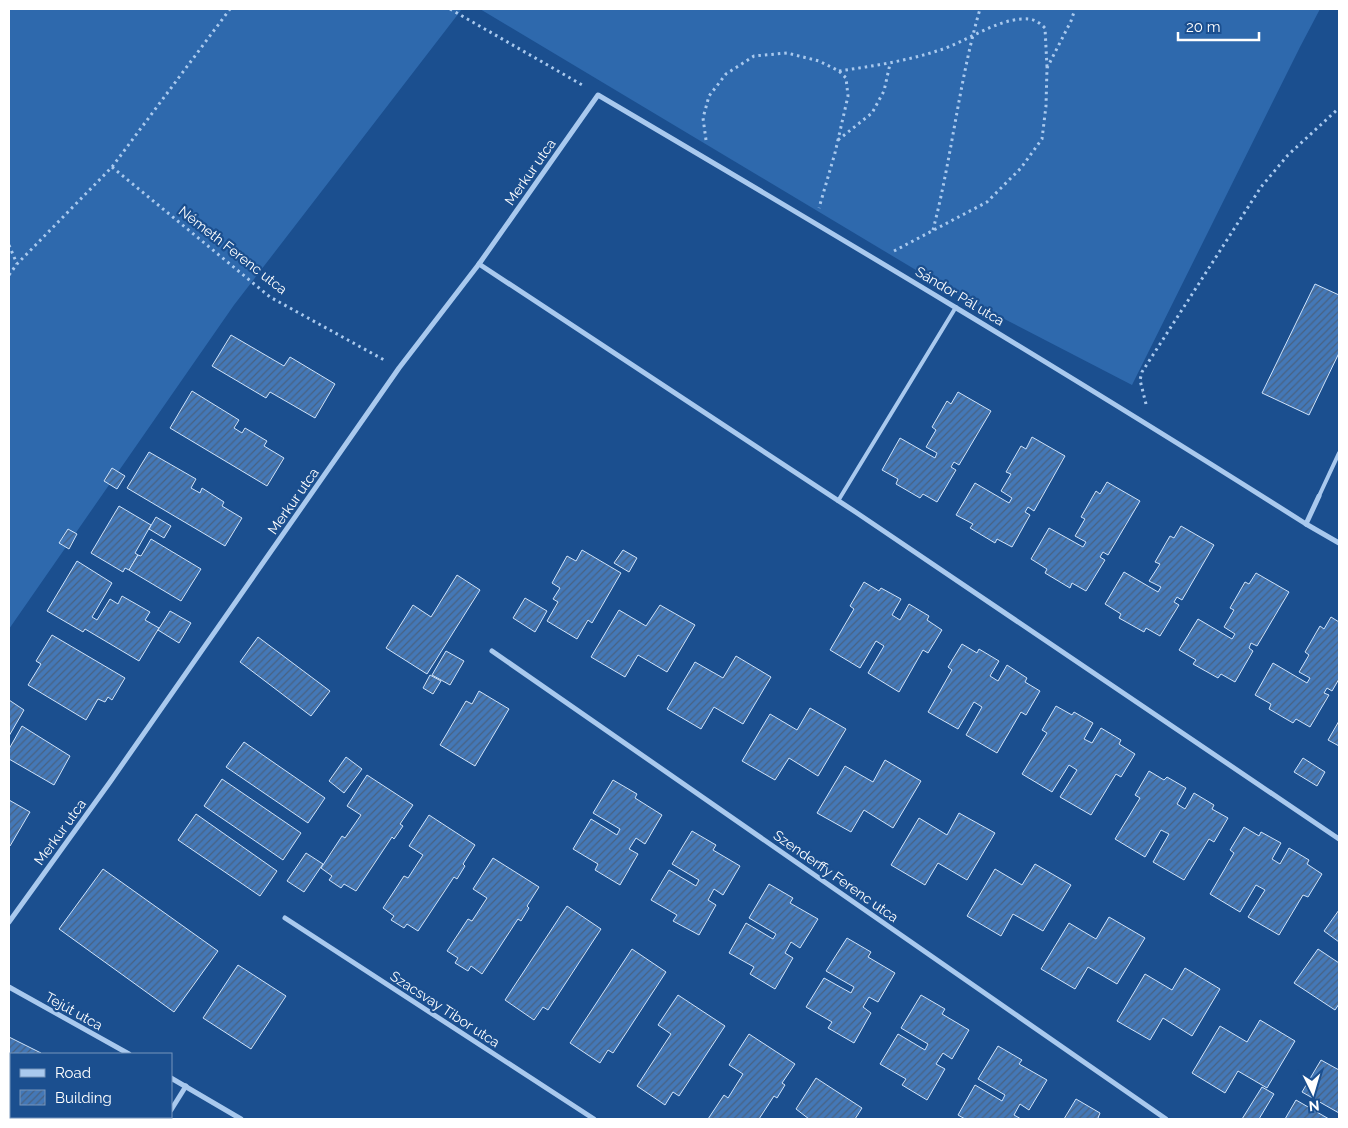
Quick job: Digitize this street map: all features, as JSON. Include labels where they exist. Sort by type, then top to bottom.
[{"type":"street","name":"Sándor Pál utca","points":[[598,95],[956,307],[1339,543]]},
{"type":"street","name":"Merkur utca","points":[[9,922],[110,782],[400,368],[479,264],[598,95]]},
{"type":"street","points":[[479,264],[838,501],[1339,839]]},
{"type":"street","points":[[1306,524],[1319,496]]},
{"type":"street","name":"Szenderffy Ferenc utca","points":[[492,651],[1166,1119]]},
{"type":"street","name":"Szacsvay Tibor utca","points":[[285,918],[594,1119]]},
{"type":"street","name":"Tejút utca","points":[[9,987],[127,1053]]},
{"type":"street","points":[[172,1079],[241,1119]]},
{"type":"street","points":[[172,1108],[186,1086]]},
{"type":"lane","points":[[838,501],[956,307]]},
{"type":"lane","points":[[1319,496],[1339,453]]},
{"type":"path","points":[[9,275],[17,264],[112,167],[230,9]]},
{"type":"path","points":[[450,9],[598,95]]},
{"type":"path","points":[[933,230],[942,195],[955,117],[972,37],[980,9]]},
{"type":"path","points":[[1047,68],[1071,21],[1075,9]]},
{"type":"path","points":[[839,70],[890,64],[940,50],[972,37],[982,30],[1021,19],[1038,20],[1045,28],[1046,106],[1042,139],[1021,168],[987,202],[879,261]]},
{"type":"path","points":[[711,161],[705,139],[704,118],[709,96],[726,74],[754,56],[787,52],[819,61],[839,70],[846,78],[848,96],[838,141],[814,222]]},
{"type":"path","points":[[838,141],[872,113],[884,91],[890,64]]},
{"type":"path","points":[[1164,434],[1146,404],[1140,380],[1142,372],[1261,187],[1288,155],[1339,108]]},
{"type":"path","name":"Németh Ferenc utca","points":[[112,167],[270,297],[400,368]]},
{"type":"path","points":[[9,246],[17,264]]},
{"type":"shaded area","points":[[9,9],[462,9],[234,305],[9,629]]},
{"type":"shaded area","points":[[480,9],[1320,9],[1132,385],[956,294]]},
{"type":"building","points":[[1315,284],[1339,295],[1339,353],[1309,415],[1262,393]]},
{"type":"building","points":[[231,335],[284,366],[290,357],[335,384],[315,418],[270,392],[266,398],[212,366]]},
{"type":"building","points":[[192,391],[239,420],[234,428],[242,433],[245,428],[267,441],[264,446],[284,458],[267,486],[170,428]]},
{"type":"building","points":[[958,392],[991,411],[959,465],[954,462],[951,467],[956,470],[937,502],[923,494],[920,498],[896,484],[898,479],[882,470],[900,438],[935,458],[937,453],[926,447],[936,430],[932,427],[947,401],[951,404]]},
{"type":"building","points":[[1032,437],[1065,456],[1034,511],[1028,507],[1025,512],[1030,515],[1012,547],[997,539],[995,543],[970,528],[973,524],[956,515],[975,483],[1009,503],[1012,498],[1001,491],[1011,474],[1006,472],[1021,446],[1026,449]]},
{"type":"building","points":[[149,452],[196,479],[191,488],[200,493],[202,488],[224,502],[222,506],[242,518],[225,546],[127,488]]},
{"type":"building","points":[[112,468],[125,476],[117,489],[104,481]]},
{"type":"building","points":[[1107,482],[1140,501],[1108,555],[1103,552],[1100,557],[1105,560],[1086,591],[1072,583],[1070,588],[1045,573],[1047,569],[1031,559],[1049,528],[1083,547],[1086,542],[1075,536],[1085,519],[1081,517],[1096,491],[1100,494]]},
{"type":"building","points":[[119,506],[151,525],[135,553],[138,555],[129,570],[125,568],[123,572],[91,553]]},
{"type":"building","points":[[156,517],[171,526],[164,538],[149,529]]},
{"type":"building","points":[[1181,526],[1214,545],[1182,600],[1177,597],[1174,602],[1179,605],[1160,636],[1146,628],[1144,632],[1119,618],[1121,614],[1105,604],[1124,572],[1158,592],[1161,587],[1149,581],[1160,564],[1155,562],[1170,536],[1174,538]]},
{"type":"building","points":[[68,529],[77,534],[69,549],[59,543]]},
{"type":"building","points":[[151,539],[201,569],[181,601],[129,570],[138,555],[141,556]]},
{"type":"building","points":[[582,550],[621,573],[592,623],[588,620],[577,639],[547,621],[558,602],[553,599],[560,588],[552,583],[567,556],[576,561]]},
{"type":"building","points":[[623,550],[637,558],[629,572],[614,563]]},
{"type":"building","points":[[77,561],[112,583],[92,617],[97,620],[110,599],[118,604],[122,596],[150,612],[145,620],[159,628],[139,661],[85,629],[83,632],[47,611]]},
{"type":"building","points":[[1256,573],[1289,592],[1257,646],[1251,643],[1249,648],[1253,651],[1235,682],[1221,674],[1218,678],[1193,664],[1196,660],[1179,650],[1198,619],[1232,639],[1235,634],[1224,627],[1234,610],[1230,608],[1245,582],[1249,584]]},
{"type":"building","points":[[457,575],[480,590],[427,674],[386,648],[413,605],[431,617]]},
{"type":"building","points":[[864,582],[879,591],[881,588],[901,599],[892,615],[900,620],[909,604],[929,616],[927,620],[942,630],[928,653],[923,650],[899,692],[868,673],[884,646],[876,641],[860,668],[830,650],[854,609],[850,606]]},
{"type":"building","points":[[525,598],[547,611],[535,632],[513,618]]},
{"type":"building","points":[[660,605],[695,625],[667,672],[638,655],[625,677],[591,657],[619,610],[646,626]]},
{"type":"building","points":[[170,611],[191,623],[179,643],[158,630]]},
{"type":"building","points":[[1331,617],[1339,622],[1339,679],[1332,691],[1327,688],[1324,693],[1329,695],[1310,727],[1296,719],[1293,723],[1269,709],[1271,704],[1255,695],[1273,663],[1307,683],[1310,678],[1299,672],[1309,655],[1305,652],[1320,626],[1324,629]]},
{"type":"building","points":[[52,635],[125,678],[112,700],[108,697],[105,702],[98,699],[86,720],[28,685],[41,664],[36,661]]},
{"type":"building","points":[[258,637],[330,691],[311,716],[240,662]]},
{"type":"building","points":[[962,644],[977,653],[979,649],[999,661],[990,676],[998,681],[1007,665],[1027,678],[1025,682],[1040,691],[1026,715],[1021,712],[997,753],[966,735],[982,707],[974,702],[958,729],[928,712],[952,670],[948,667]]},
{"type":"building","points":[[446,651],[464,661],[450,685],[432,675]]},
{"type":"building","points":[[736,656],[771,677],[743,724],[714,707],[701,729],[667,709],[695,662],[723,678]]},
{"type":"building","points":[[430,675],[441,681],[433,694],[423,688]]},
{"type":"building","points":[[479,691],[509,709],[475,766],[440,745],[466,701],[472,704]]},
{"type":"building","points":[[9,700],[24,710],[9,736]]},
{"type":"building","points":[[1056,706],[1072,715],[1074,712],[1093,723],[1084,739],[1092,743],[1101,728],[1121,740],[1119,744],[1135,754],[1121,777],[1116,774],[1091,815],[1060,797],[1077,770],[1069,765],[1052,792],[1022,774],[1047,733],[1042,730]]},
{"type":"building","points":[[810,708],[846,729],[818,776],[789,758],[775,780],[742,761],[770,714],[797,730]]},
{"type":"building","points":[[1339,721],[1339,746],[1328,740]]},
{"type":"building","points":[[22,726],[70,756],[54,785],[9,759],[9,749]]},
{"type":"building","points":[[244,742],[325,798],[308,823],[226,767]]},
{"type":"building","points":[[346,757],[362,769],[344,793],[329,781]]},
{"type":"building","points":[[1303,758],[1325,772],[1317,786],[1294,772]]},
{"type":"building","points":[[885,760],[921,781],[893,828],[864,810],[851,832],[817,813],[845,766],[873,782]]},
{"type":"building","points":[[1149,771],[1164,780],[1167,777],[1186,788],[1177,804],[1185,809],[1194,793],[1214,805],[1212,809],[1228,818],[1214,842],[1209,839],[1184,880],[1153,862],[1169,834],[1161,830],[1145,857],[1115,839],[1140,798],[1135,795]]},
{"type":"building","points":[[367,775],[413,805],[400,824],[403,826],[394,839],[392,837],[356,891],[344,884],[341,888],[329,880],[332,876],[321,868],[342,836],[345,838],[361,815],[347,806]]},
{"type":"building","points":[[222,779],[301,833],[283,860],[204,806]]},
{"type":"building","points":[[613,780],[637,794],[635,798],[662,815],[645,844],[636,838],[629,849],[638,854],[620,885],[595,870],[598,864],[573,849],[591,819],[617,835],[620,829],[593,813]]},
{"type":"building","points":[[9,800],[30,812],[10,846],[9,845]]},
{"type":"building","points":[[959,813],[995,833],[967,880],[938,863],[925,885],[891,865],[919,818],[947,835]]},
{"type":"building","points":[[196,814],[277,871],[260,896],[178,840]]},
{"type":"building","points":[[429,815],[475,845],[463,864],[465,866],[457,879],[454,877],[418,931],[407,924],[404,928],[391,920],[394,916],[383,908],[404,876],[408,878],[423,855],[409,846]]},
{"type":"building","points":[[1244,827],[1259,836],[1261,832],[1281,843],[1272,859],[1280,864],[1289,848],[1309,860],[1307,864],[1322,874],[1308,897],[1303,895],[1279,935],[1248,917],[1265,890],[1256,885],[1240,912],[1210,894],[1234,853],[1230,850]]},
{"type":"building","points":[[692,831],[716,845],[713,850],[740,866],[723,895],[714,889],[708,900],[716,905],[699,935],[673,921],[677,915],[651,900],[669,870],[696,886],[699,880],[672,864]]},
{"type":"building","points":[[306,853],[323,864],[304,892],[287,881]]},
{"type":"building","points":[[493,858],[539,887],[527,906],[529,908],[521,921],[518,919],[482,974],[471,966],[468,971],[455,963],[458,958],[447,951],[468,919],[472,921],[487,898],[473,889]]},
{"type":"building","points":[[1035,864],[1071,885],[1043,931],[1013,914],[1001,936],[967,916],[995,869],[1022,885]]},
{"type":"building","points":[[103,869],[218,951],[174,1012],[59,929]]},
{"type":"building","points":[[769,884],[793,898],[790,903],[818,919],[800,948],[791,942],[785,953],[793,958],[775,989],[750,974],[754,967],[729,953],[746,923],[773,939],[776,934],[749,918]]},
{"type":"building","points":[[567,906],[601,929],[548,1010],[543,1007],[534,1020],[505,1000]]},
{"type":"building","points":[[1339,910],[1339,942],[1324,931]]},
{"type":"building","points":[[1109,917],[1145,938],[1117,984],[1088,967],[1075,989],[1041,969],[1069,923],[1096,939]]},
{"type":"building","points":[[847,938],[871,952],[868,957],[895,973],[878,1002],[869,997],[863,1007],[871,1013],[854,1043],[828,1028],[832,1022],[806,1007],[824,978],[851,993],[854,987],[826,971]]},
{"type":"building","points":[[632,949],[666,972],[613,1053],[608,1050],[600,1063],[570,1043]]},
{"type":"building","points":[[1318,949],[1339,963],[1339,1004],[1335,1010],[1294,983]]},
{"type":"building","points":[[238,965],[286,996],[251,1049],[203,1018]]},
{"type":"building","points":[[1185,968],[1220,989],[1192,1036],[1163,1018],[1150,1040],[1117,1021],[1145,974],[1172,990]]},
{"type":"building","points":[[678,995],[725,1026],[679,1096],[673,1092],[665,1105],[637,1086],[671,1034],[658,1025]]},
{"type":"building","points":[[921,995],[945,1009],[942,1014],[969,1030],[952,1059],[943,1053],[936,1064],[945,1069],[927,1100],[902,1085],[906,1079],[880,1064],[898,1034],[925,1050],[928,1044],[901,1028]]},
{"type":"building","points":[[1260,1020],[1295,1041],[1267,1088],[1238,1071],[1225,1093],[1192,1073],[1220,1026],[1247,1042]]},
{"type":"building","points":[[749,1034],[795,1064],[782,1083],[785,1085],[777,1098],[774,1096],[759,1119],[708,1119],[724,1095],[728,1098],[743,1074],[729,1065]]},
{"type":"building","points":[[9,1037],[41,1053],[10,1053],[9,1087]]},
{"type":"building","points":[[998,1046],[1022,1060],[1019,1064],[1047,1080],[1029,1110],[1020,1104],[1014,1115],[1021,1119],[965,1119],[958,1115],[975,1085],[1002,1101],[1005,1095],[978,1079]]},
{"type":"building","points":[[1321,1060],[1339,1070],[1339,1113],[1302,1092]]},
{"type":"building","points":[[816,1078],[862,1108],[855,1119],[809,1119],[796,1109]]},
{"type":"building","points":[[1262,1087],[1274,1094],[1259,1119],[1242,1119]]},
{"type":"building","points":[[1076,1099],[1100,1113],[1099,1119],[1064,1119]]},
{"type":"building","points":[[1296,1100],[1329,1119],[1285,1119]]},
{"type":"building","points":[[72,1118],[112,1118],[112,1119]]}]
